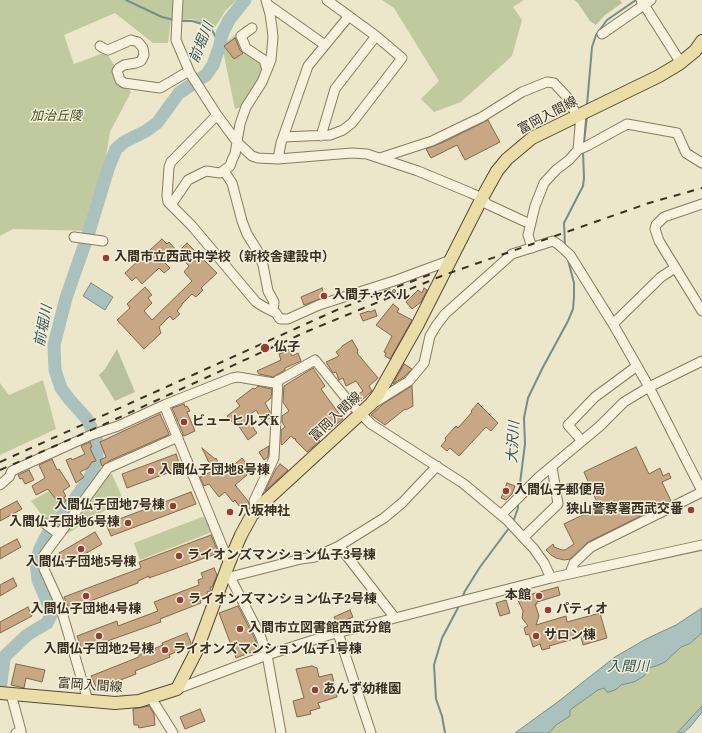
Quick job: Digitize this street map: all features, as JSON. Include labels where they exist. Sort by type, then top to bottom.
[{"type":"main road","name":"富岡入間線","points":[[5,693],[115,703],[139,701],[177,689],[196,652],[227,577],[228,563],[241,535],[256,510],[371,404],[378,395],[418,324],[482,198],[497,172],[515,152],[532,138],[659,76],[681,63],[695,51],[702,41]]},
{"type":"street","points":[[178,0],[176,20],[177,45],[189,72],[217,115],[237,142],[247,152],[258,158],[278,159],[352,153],[367,154],[418,171],[482,198],[487,204],[530,224]]},
{"type":"street","points":[[283,137],[330,135],[343,130],[352,123],[402,58],[376,36],[327,0]]},
{"type":"street","points":[[602,34],[645,1],[681,63]]},
{"type":"street","points":[[266,2],[325,45]]},
{"type":"street","points":[[170,205],[183,186],[193,177],[206,171],[216,173],[224,171],[230,166],[237,142],[240,124],[246,107],[262,82],[271,60],[273,37],[270,14],[266,2]]},
{"type":"street","points":[[278,159],[283,137],[308,66],[349,16]]},
{"type":"street","points":[[252,28],[241,36],[246,48],[264,60],[267,70]]},
{"type":"street","points":[[321,136],[335,89],[376,36]]},
{"type":"street","points":[[100,46],[108,50],[131,40],[138,42],[142,46],[144,52],[141,61],[136,64],[124,65],[117,71],[120,80],[124,82],[160,88],[189,72]]},
{"type":"street","points":[[380,158],[432,141],[482,117],[522,92],[547,82],[554,83],[583,113],[581,149]]},
{"type":"street","points":[[217,115],[171,162],[169,167],[168,202],[192,226],[256,302],[276,313],[280,319],[288,319],[319,305],[397,280],[451,260]]},
{"type":"street","points":[[532,248],[528,235],[530,224],[544,183],[556,170],[581,149],[627,124],[677,133],[686,153],[702,162]]},
{"type":"street","points":[[224,171],[232,183],[242,222],[260,259],[268,291],[274,302],[273,311]]},
{"type":"street","points":[[702,204],[671,214],[660,220],[656,225],[656,234],[702,311]]},
{"type":"street","points":[[74,237],[104,242]]},
{"type":"street","points":[[371,404],[409,381],[424,363],[430,336],[445,314],[512,254],[553,241],[559,245],[570,255],[613,324],[649,387],[702,492],[591,547],[574,563],[570,573]]},
{"type":"street","points":[[613,324],[661,276],[675,268]]},
{"type":"street","points":[[0,485],[10,477],[12,471],[16,469],[94,434],[118,426],[164,405],[232,378],[238,377],[274,383],[315,360],[360,414],[383,433],[437,466],[478,495],[517,530],[542,560],[551,578]]},
{"type":"street","points":[[504,518],[552,467],[600,426],[624,402],[649,387],[702,361]]},
{"type":"street","points":[[582,441],[568,425],[595,397],[637,366]]},
{"type":"street","points":[[256,510],[254,501],[274,458],[278,380]]},
{"type":"street","points":[[164,405],[228,563]]},
{"type":"street","points":[[88,701],[59,602],[44,569],[44,556],[108,468],[178,437]]},
{"type":"street","points":[[281,733],[266,655],[260,635],[227,577],[301,558],[315,557],[340,546],[384,518],[437,466]]},
{"type":"street","points":[[524,537],[558,504],[552,467]]},
{"type":"street","points":[[44,523],[59,534]]},
{"type":"street","points":[[177,689],[266,655],[338,633],[570,573],[702,544]]},
{"type":"street","points":[[340,546],[395,618]]},
{"type":"street","points":[[338,633],[371,733]]},
{"type":"street","points":[[5,693],[21,732],[16,733]]},
{"type":"street","points":[[151,698],[173,733]]},
{"type":"green space","name":"加治丘陵","points":[[0,0],[237,0],[226,10],[212,32],[193,19],[171,21],[168,43],[153,43],[115,13],[64,35],[74,64],[106,52],[131,92],[110,132],[94,231],[13,229],[0,236]]},
{"type":"green space","points":[[382,0],[524,0],[513,7],[522,20],[512,56],[461,102],[434,112],[421,99],[439,81],[394,8]]},
{"type":"green space","points":[[574,0],[620,0],[622,3],[605,15],[596,25],[590,21],[578,3]]},
{"type":"green space","points":[[236,34],[247,50],[264,66],[257,83],[242,107],[235,109],[222,46]]},
{"type":"green space","points":[[117,349],[135,392],[115,401],[99,375],[105,369]]},
{"type":"green space","points":[[43,380],[56,429],[0,455],[0,383],[9,395]]},
{"type":"green space","points":[[112,474],[122,497],[120,505],[104,511],[65,535],[109,475]]},
{"type":"green space","points":[[49,491],[60,506],[48,523],[31,501]]},
{"type":"green space","points":[[202,517],[207,518],[212,532],[140,560],[134,543]]},
{"type":"green space","points":[[702,633],[702,706],[677,733],[549,733],[556,725],[570,716],[570,710],[585,698],[598,690],[605,688],[617,689],[621,685],[628,684],[644,676],[649,668],[665,662],[681,647],[689,644]]},
{"type":"water","points":[[91,283],[113,297],[105,310],[83,296]]},
{"type":"water","name":"入間川","points":[[702,608],[702,633],[689,644],[681,647],[665,662],[649,668],[644,676],[634,682],[621,685],[617,689],[609,692],[607,692],[604,688],[598,690],[570,710],[570,716],[556,725],[549,733],[515,733],[615,657],[646,639],[676,625]]},
{"type":"water","points":[[702,706],[702,712],[691,726],[683,733],[677,733]]},
{"type":"building","points":[[235,38],[240,50],[243,53],[234,59],[224,46]]},
{"type":"building","points":[[488,120],[500,142],[465,160],[457,145],[431,158],[426,149],[446,141]]},
{"type":"building","points":[[162,239],[167,244],[169,242],[177,251],[165,263],[170,268],[164,273],[159,268],[142,284],[136,277],[132,281],[125,273]]},
{"type":"building","points":[[187,243],[217,273],[201,288],[203,290],[196,297],[192,294],[182,304],[177,311],[180,314],[173,320],[170,316],[159,327],[161,333],[144,349],[117,320],[130,308],[127,304],[145,287],[152,295],[148,298],[152,303],[144,311],[152,320],[192,281],[184,272],[189,266],[177,253]]},
{"type":"building","points":[[322,288],[325,297],[304,305],[301,297]]},
{"type":"building","points":[[424,288],[427,290],[421,302],[412,309],[406,302],[418,290],[422,293]]},
{"type":"building","points":[[393,304],[399,309],[397,312],[412,320],[390,359],[385,356],[386,353],[384,352],[392,336],[376,325]]},
{"type":"building","points":[[375,310],[377,316],[363,321],[360,314]]},
{"type":"building","points":[[352,340],[358,350],[357,353],[378,378],[369,386],[372,391],[361,401],[357,395],[363,391],[356,381],[346,386],[343,378],[339,380],[336,372],[333,373],[326,362],[339,356],[336,352]]},
{"type":"building","points":[[289,350],[292,356],[298,353],[301,361],[285,368],[285,370],[273,377],[259,374],[257,371],[281,360],[279,354]]},
{"type":"building","points":[[404,364],[412,369],[393,384]]},
{"type":"building","points":[[313,368],[325,386],[321,389],[343,419],[329,430],[324,424],[312,432],[320,441],[307,452],[295,438],[294,439],[291,436],[282,445],[281,444],[281,430],[285,427],[282,422],[282,416],[289,411],[283,402],[284,386]]},
{"type":"building","points":[[258,386],[272,389],[271,398],[265,403],[270,412],[270,418],[263,422],[256,410],[246,417],[257,433],[248,440],[236,422],[234,424],[227,416],[240,406],[236,401]]},
{"type":"building","points":[[412,386],[413,406],[406,410],[405,409],[385,425],[371,415],[383,404]]},
{"type":"building","points":[[478,403],[498,423],[491,431],[486,427],[459,456],[450,448],[447,451],[441,446],[446,440],[445,438],[456,426],[458,428]]},
{"type":"building","name":"ビューヒルズK","points":[[184,404],[190,411],[187,412],[195,431],[184,436],[172,408]]},
{"type":"building","points":[[160,414],[169,434],[168,435],[111,460],[102,466],[100,460],[106,457],[100,442]]},
{"type":"building","points":[[90,442],[92,447],[90,448],[96,461],[92,462],[88,468],[80,472],[84,477],[76,483],[66,460],[71,458],[72,460],[85,454],[81,446]]},
{"type":"building","points":[[269,446],[268,457],[264,460],[259,452]]},
{"type":"building","points":[[636,447],[649,474],[660,468],[663,476],[669,473],[671,478],[662,482],[671,501],[588,542],[570,559],[564,560],[551,555],[546,550],[553,544],[554,547],[565,550],[574,544],[564,524],[599,507],[584,472]]},
{"type":"building","points":[[202,448],[215,459],[216,458],[223,474],[242,458],[249,467],[244,471],[247,475],[235,485],[249,504],[245,507],[242,503],[239,506],[235,500],[233,502],[225,492],[219,497],[209,484],[204,486],[200,477],[213,471]]},
{"type":"building","name":"入間仏子団地8号棟","points":[[176,454],[181,468],[127,488],[122,474]]},
{"type":"building","points":[[52,459],[57,470],[59,469],[70,486],[63,491],[66,496],[64,497],[66,501],[60,505],[48,489],[36,495],[32,486],[45,478],[39,465]]},
{"type":"building","points":[[280,464],[288,470],[265,491],[276,469]]},
{"type":"building","points":[[29,470],[34,480],[25,484],[22,478],[20,479],[18,475]]},
{"type":"building","points":[[507,483],[515,486],[512,494],[506,500],[501,498]]},
{"type":"building","points":[[191,492],[196,504],[111,536],[106,524]]},
{"type":"building","points":[[17,501],[22,509],[0,521],[0,510]]},
{"type":"building","name":"入間仏子団地5号棟","points":[[95,532],[102,544],[66,565],[59,553]]},
{"type":"building","points":[[211,535],[219,554],[149,578],[149,576],[138,581],[138,583],[69,609],[64,597],[141,568],[139,562]]},
{"type":"building","points":[[17,539],[21,547],[0,559],[0,548]]},
{"type":"building","name":"ライオンズマンション仏子2号棟","points":[[214,568],[217,575],[212,587],[210,587],[211,591],[207,592],[208,597],[200,601],[201,603],[160,619],[161,622],[82,650],[77,636],[117,621],[118,626],[158,611],[154,602],[199,585],[198,580],[203,578],[201,573]]},
{"type":"building","points":[[13,578],[17,586],[0,596],[0,585]]},
{"type":"building","points":[[558,587],[560,595],[537,602],[537,604],[535,604],[539,616],[536,625],[566,616],[567,622],[600,613],[607,638],[583,645],[581,637],[549,646],[550,648],[542,650],[540,644],[533,647],[529,634],[526,635],[524,628],[528,626],[522,618],[523,611],[517,598]]},
{"type":"building","points":[[506,600],[510,613],[500,616],[496,603]]},
{"type":"building","points":[[238,606],[259,649],[236,658],[219,613]]},
{"type":"building","points":[[28,607],[32,616],[0,633],[0,622]]},
{"type":"building","points":[[350,610],[353,617],[337,624],[334,617]]},
{"type":"building","points":[[187,633],[191,643],[190,646],[169,655],[170,657],[135,671],[136,674],[97,689],[91,676],[139,657],[139,655],[163,645],[162,643]]},
{"type":"building","points":[[16,664],[45,670],[42,682],[26,678],[24,688],[11,685]]},
{"type":"building","points":[[312,666],[317,668],[319,677],[332,674],[337,697],[318,703],[320,708],[310,711],[311,714],[297,717],[293,701],[304,698],[296,669]]},
{"type":"building","points":[[149,706],[154,714],[155,725],[139,728],[138,725],[134,725],[133,709]]},
{"type":"building","points":[[200,709],[205,721],[185,729],[180,717]]},
{"type":"waterway","points":[[126,0],[162,17],[174,20]]},
{"type":"waterway","name":"前堀川","points":[[0,690],[5,656],[27,635],[47,623],[52,613],[38,580],[36,562],[40,549],[47,535],[89,479],[96,463],[98,445],[96,438],[87,419],[61,388],[55,370],[54,345],[66,298],[88,235],[108,169],[116,149],[124,142],[146,131],[157,123],[179,93],[206,75],[213,65],[222,34],[229,20],[245,0]]},
{"type":"waterway","points":[[587,105],[592,47],[596,35],[607,20],[636,0]]},
{"type":"waterway","points":[[180,21],[192,21],[202,24],[212,30],[220,45]]},
{"type":"waterway","points":[[584,143],[587,116]]},
{"type":"waterway","name":"大沢川","points":[[565,246],[564,223],[583,186],[583,151]]},
{"type":"waterway","name":"大沢川","points":[[519,491],[525,444],[524,418],[528,398],[573,309],[574,283],[568,260]]},
{"type":"waterway","name":"大沢川","points":[[513,522],[518,508],[518,502]]},
{"type":"waterway","name":"大沢川","points":[[462,598],[480,567],[509,528]]},
{"type":"waterway","name":"大沢川","points":[[445,733],[442,716],[436,699],[434,665],[442,638],[460,604]]},
{"type":"waterway","name":"前堀川","points":[[0,656],[5,656]]},
{"type":"railway","points":[[0,470],[105,424],[308,331],[444,275],[649,203],[702,188]]},
{"type":"railway","points":[[0,462],[339,309],[431,274]]},
{"type":"place","name":"入間市立西武中学校（新校舎建設中）","points":[[106,258]]},
{"type":"place","name":"入間チャペル","points":[[324,296]]},
{"type":"place","name":"仏子","points":[[265,348]]},
{"type":"place","name":"ビューヒルズK","points":[[184,422]]},
{"type":"place","name":"入間仏子団地8号棟","points":[[151,471]]},
{"type":"place","name":"入間仏子郵便局","points":[[506,491]]},
{"type":"place","name":"入間仏子団地7号棟","points":[[173,506]]},
{"type":"place","name":"狭山警察署西武交番","points":[[691,510]]},
{"type":"place","name":"八坂神社","points":[[230,512]]},
{"type":"place","name":"入間仏子団地6号棟","points":[[128,523]]},
{"type":"place","name":"入間仏子団地5号棟","points":[[81,549]]},
{"type":"place","name":"ライオンズマンション仏子3号棟","points":[[179,556]]},
{"type":"place","name":"入間仏子団地4号棟","points":[[86,596]]},
{"type":"place","name":"本館","points":[[539,596]]},
{"type":"place","name":"ライオンズマンション仏子2号棟","points":[[180,600]]},
{"type":"place","name":"パティオ","points":[[548,610]]},
{"type":"place","name":"入間市立図書館西武分館","points":[[240,629]]},
{"type":"place","name":"入間仏子団地2号棟","points":[[99,636]]},
{"type":"place","name":"サロン棟","points":[[536,636]]},
{"type":"place","name":"ライオンズマンション仏子1号棟","points":[[165,650]]},
{"type":"place","name":"あんず幼稚園","points":[[315,690]]}]
